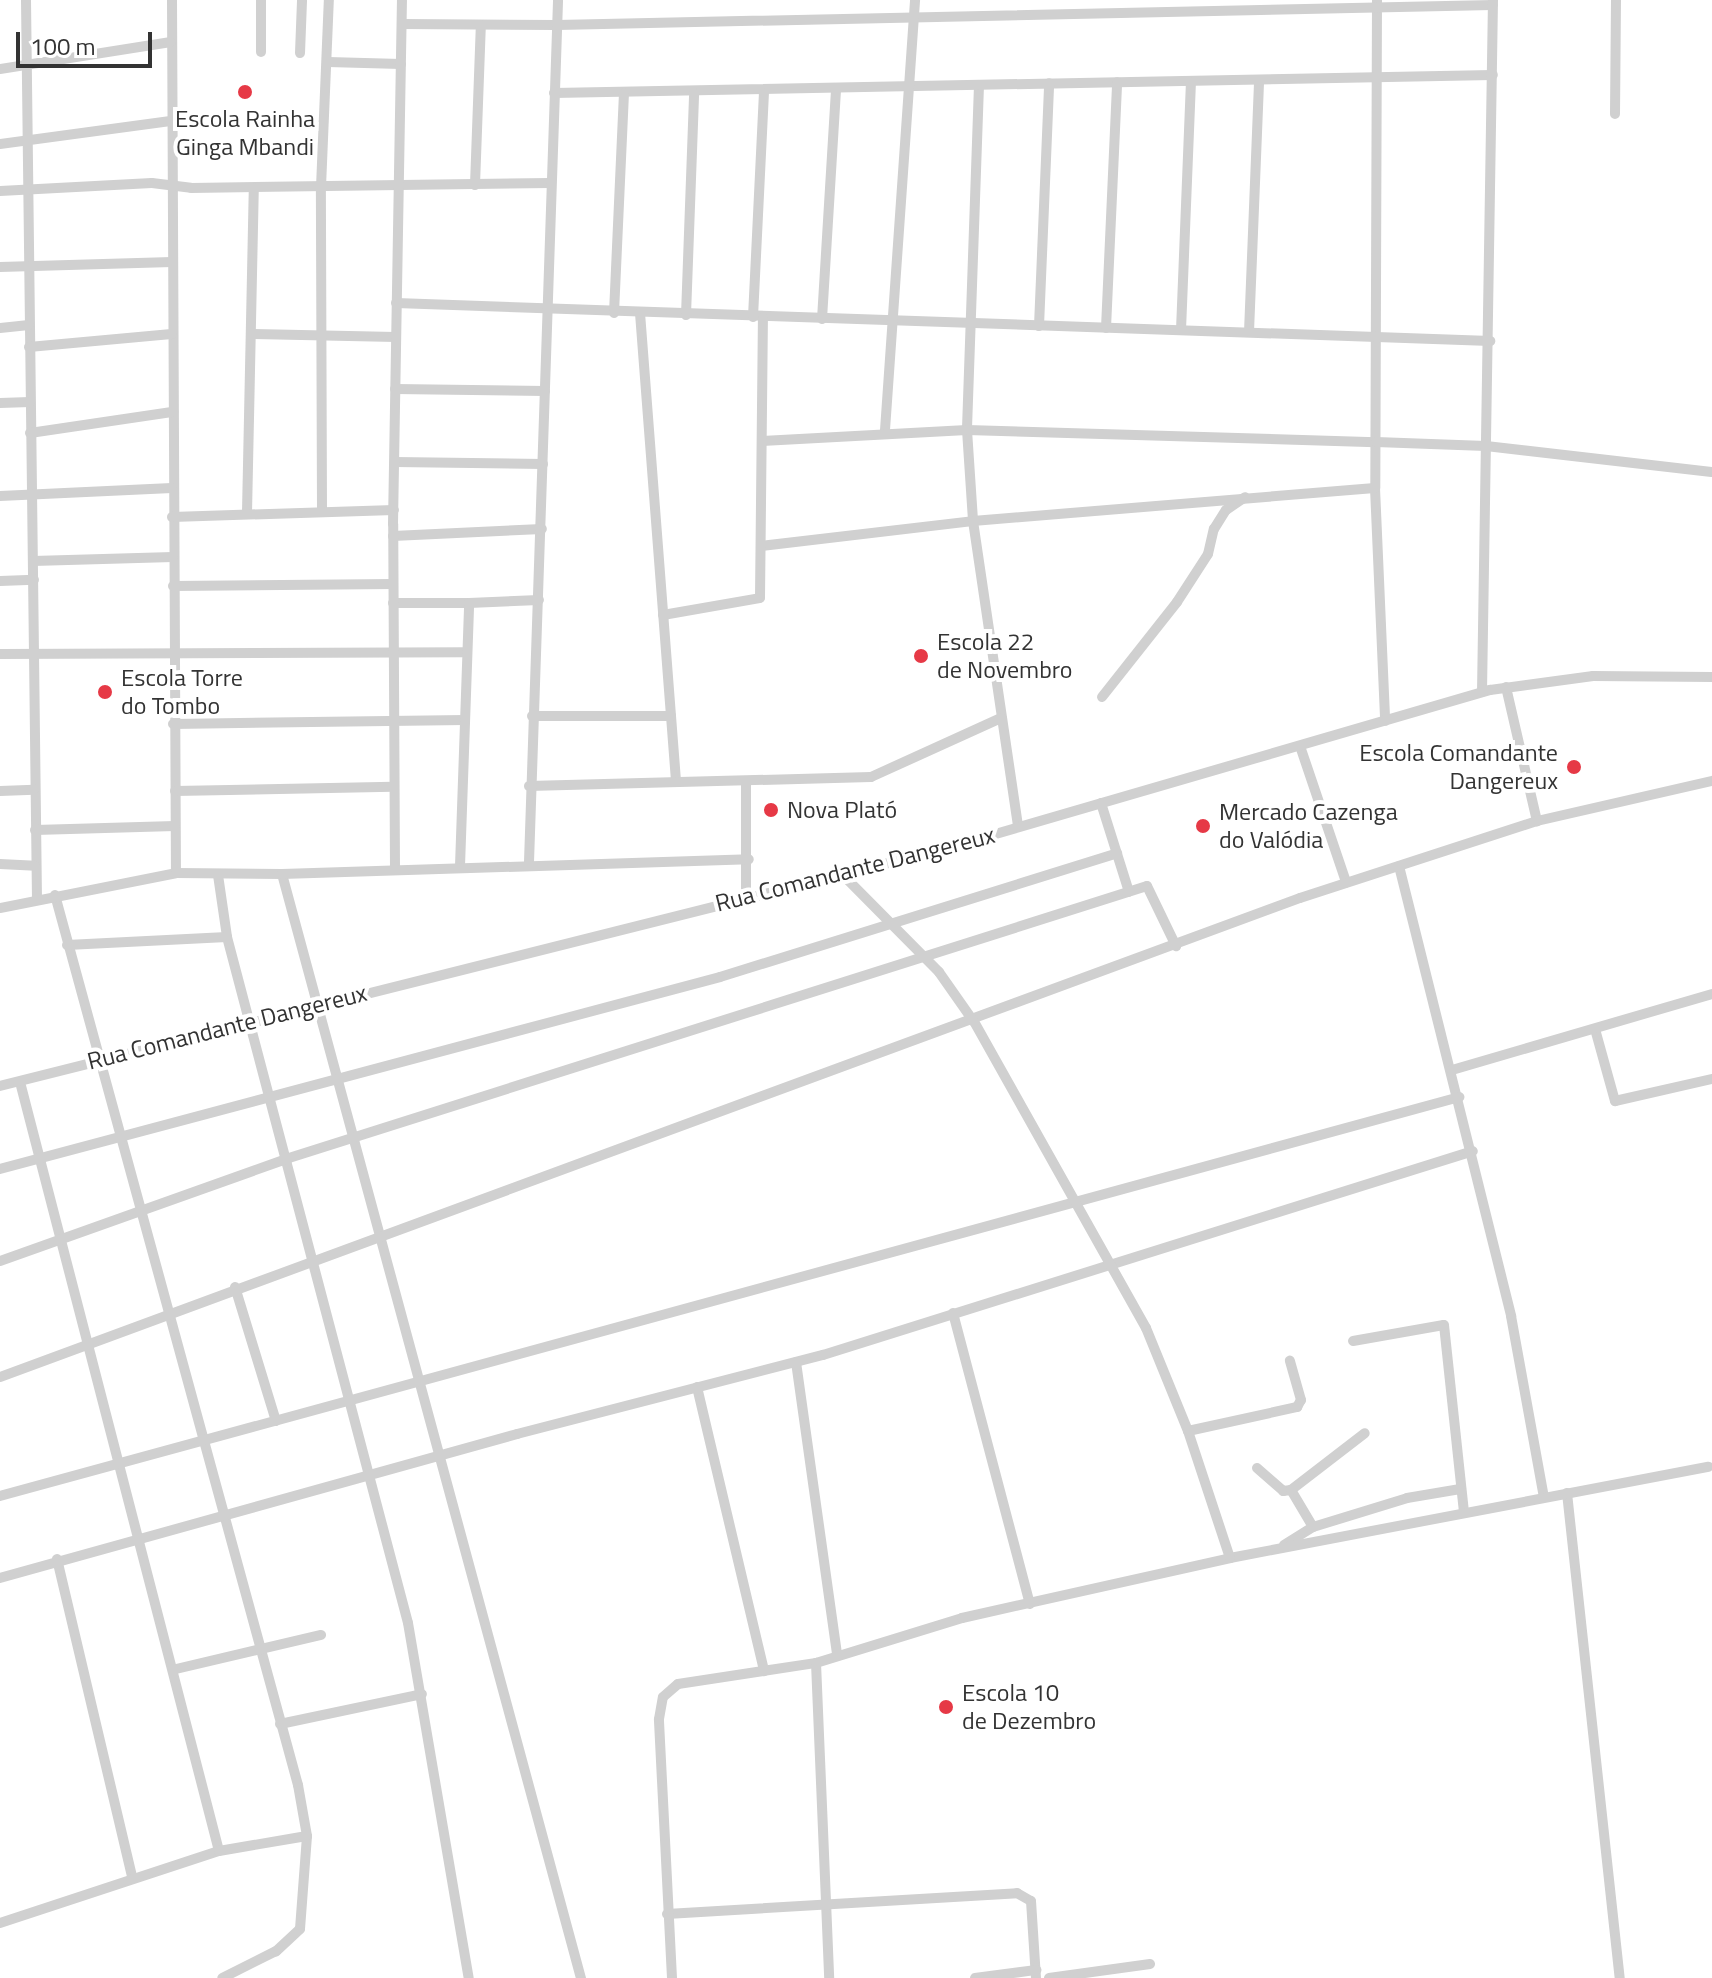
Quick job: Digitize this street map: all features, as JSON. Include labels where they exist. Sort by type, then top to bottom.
[{"type":"street","points":[[26,0],[37,899]]},
{"type":"street","points":[[172,0],[172,651],[176,873]]},
{"type":"street","points":[[261,0],[261,52]]},
{"type":"street","points":[[300,53],[302,0]]},
{"type":"street","points":[[322,511],[321,187],[329,0]]},
{"type":"street","points":[[395,868],[393,536],[402,0]]},
{"type":"street","points":[[529,862],[529,786],[542,529],[550,183],[558,0]]},
{"type":"street","points":[[885,430],[915,0]]},
{"type":"street","points":[[1615,114],[1616,0]]},
{"type":"street","points":[[402,24],[557,25],[1493,2],[1490,341],[1482,692]]},
{"type":"street","points":[[1377,4],[1375,488],[1385,721]]},
{"type":"street","points":[[475,185],[481,25]]},
{"type":"street","points":[[0,69],[171,42]]},
{"type":"street","points":[[328,62],[401,64]]},
{"type":"street","points":[[554,93],[764,93],[1049,83],[1493,75]]},
{"type":"street","points":[[1249,332],[1259,81]]},
{"type":"street","points":[[1106,328],[1117,82]]},
{"type":"street","points":[[1181,330],[1191,82]]},
{"type":"street","points":[[1039,326],[1049,83]]},
{"type":"street","points":[[979,85],[968,324],[967,430],[973,521],[1018,827]]},
{"type":"street","points":[[822,319],[836,90]]},
{"type":"street","points":[[614,313],[624,93]]},
{"type":"street","points":[[686,315],[694,93]]},
{"type":"street","points":[[663,615],[755,603],[761,592],[762,441],[758,317],[764,93]]},
{"type":"street","points":[[0,144],[170,121]]},
{"type":"street","points":[[0,191],[30,186],[254,188],[550,183]]},
{"type":"street","points":[[247,513],[254,188]]},
{"type":"street","points":[[0,267],[172,262]]},
{"type":"street","points":[[396,303],[614,313],[1490,341]]},
{"type":"street","points":[[640,313],[676,780]]},
{"type":"street","points":[[0,328],[29,325]]},
{"type":"street","points":[[29,347],[171,334]]},
{"type":"street","points":[[253,334],[396,337]]},
{"type":"street","points":[[395,389],[545,391]]},
{"type":"street","points":[[0,403],[30,402]]},
{"type":"street","points":[[30,433],[173,412]]},
{"type":"street","points":[[762,441],[885,430],[967,430],[1376,442],[1486,446],[1712,472]]},
{"type":"street","points":[[395,462],[543,464]]},
{"type":"street","points":[[0,496],[172,488]]},
{"type":"street","points":[[761,546],[973,521],[1247,496],[1375,488]]},
{"type":"street","points":[[1102,697],[1177,602],[1208,554],[1226,510],[1247,496]]},
{"type":"street","points":[[172,517],[394,510]]},
{"type":"street","points":[[393,536],[542,529]]},
{"type":"street","points":[[33,561],[173,557]]},
{"type":"street","points":[[0,581],[34,580]]},
{"type":"street","points":[[173,586],[393,584]]},
{"type":"street","points":[[393,603],[539,600]]},
{"type":"street","points":[[460,866],[469,603]]},
{"type":"street","points":[[0,654],[466,652]]},
{"type":"street","name":"Rua Comandante Dangereux","points":[[0,1086],[251,1020],[842,874],[1018,827],[1482,692],[1593,676],[1712,677]]},
{"type":"street","points":[[1506,687],[1537,821]]},
{"type":"street","points":[[532,716],[671,716]]},
{"type":"street","points":[[529,786],[630,787],[676,780],[746,782],[871,777],[1001,718]]},
{"type":"street","points":[[173,724],[465,720]]},
{"type":"street","points":[[1300,746],[1346,882]]},
{"type":"street","points":[[0,1377],[235,1287],[974,1022],[1346,882],[1537,821],[1712,781]]},
{"type":"street","points":[[746,782],[749,859],[746,898]]},
{"type":"street","points":[[175,791],[393,787]]},
{"type":"street","points":[[0,791],[34,790]]},
{"type":"street","points":[[1101,803],[1129,892]]},
{"type":"street","points":[[35,830],[175,826]]},
{"type":"street","points":[[0,1169],[720,977],[1117,853]]},
{"type":"street","points":[[0,908],[176,873],[282,874],[529,862],[749,859]]},
{"type":"street","points":[[0,864],[35,866]]},
{"type":"street","points":[[1399,866],[1473,1151],[1511,1316],[1544,1497]]},
{"type":"street","points":[[282,874],[581,1978]]},
{"type":"street","points":[[842,874],[955,991],[974,1022],[1146,1328],[1188,1431],[1230,1558]]},
{"type":"street","points":[[218,875],[227,937],[352,1401],[422,1694],[469,1978]]},
{"type":"street","points":[[0,1261],[353,1137],[1129,892],[1150,887],[1176,946]]},
{"type":"street","points":[[55,895],[138,1210],[225,1516],[307,1836],[300,1929],[276,1951],[222,1978]]},
{"type":"street","points":[[67,945],[227,937]]},
{"type":"street","points":[[1452,1070],[1712,994]]},
{"type":"street","points":[[1595,1029],[1615,1101],[1712,1079]]},
{"type":"street","points":[[20,1082],[57,1239],[176,1669],[219,1851]]},
{"type":"street","points":[[0,1496],[119,1467],[203,1440],[1075,1206],[1459,1097]]},
{"type":"street","points":[[0,1578],[57,1559],[796,1362],[1473,1151]]},
{"type":"street","points":[[235,1287],[276,1421]]},
{"type":"street","points":[[953,1313],[1030,1604]]},
{"type":"street","points":[[1353,1341],[1444,1325],[1464,1513]]},
{"type":"street","points":[[1188,1431],[1297,1407],[1301,1400],[1290,1361]]},
{"type":"street","points":[[796,1362],[837,1655]]},
{"type":"street","points":[[697,1387],[764,1671]]},
{"type":"street","points":[[1257,1468],[1283,1491],[1291,1490],[1365,1433]]},
{"type":"street","points":[[672,1978],[659,1719],[663,1697],[678,1684],[816,1663],[1030,1604],[1230,1558],[1708,1467]]},
{"type":"street","points":[[1279,1548],[1313,1527],[1407,1498],[1460,1489]]},
{"type":"street","points":[[1291,1490],[1313,1527]]},
{"type":"street","points":[[1567,1493],[1620,1978]]},
{"type":"street","points":[[57,1559],[132,1877]]},
{"type":"street","points":[[176,1669],[259,1646],[321,1635]]},
{"type":"street","points":[[816,1663],[829,1978]]},
{"type":"street","points":[[280,1724],[422,1694]]},
{"type":"street","points":[[0,1923],[132,1877],[219,1851],[307,1836]]},
{"type":"street","points":[[667,1914],[1028,1896],[1036,1974],[975,1978]]},
{"type":"street","points":[[1049,1978],[1150,1964]]},
{"type":"place","name":"Escola Rainha Ginga Mbandi","points":[[245,92]]},
{"type":"place","name":"Escola 22 de Novembro","points":[[921,656]]},
{"type":"place","name":"Escola Torre do Tombo","points":[[105,692]]},
{"type":"place","name":"Escola Comandante Dangereux","points":[[1574,767]]},
{"type":"place","name":"Nova Plató","points":[[771,810]]},
{"type":"place","name":"Mercado Cazenga do Valódia","points":[[1203,826]]},
{"type":"place","name":"Escola 10 de Dezembro","points":[[946,1707]]}]
